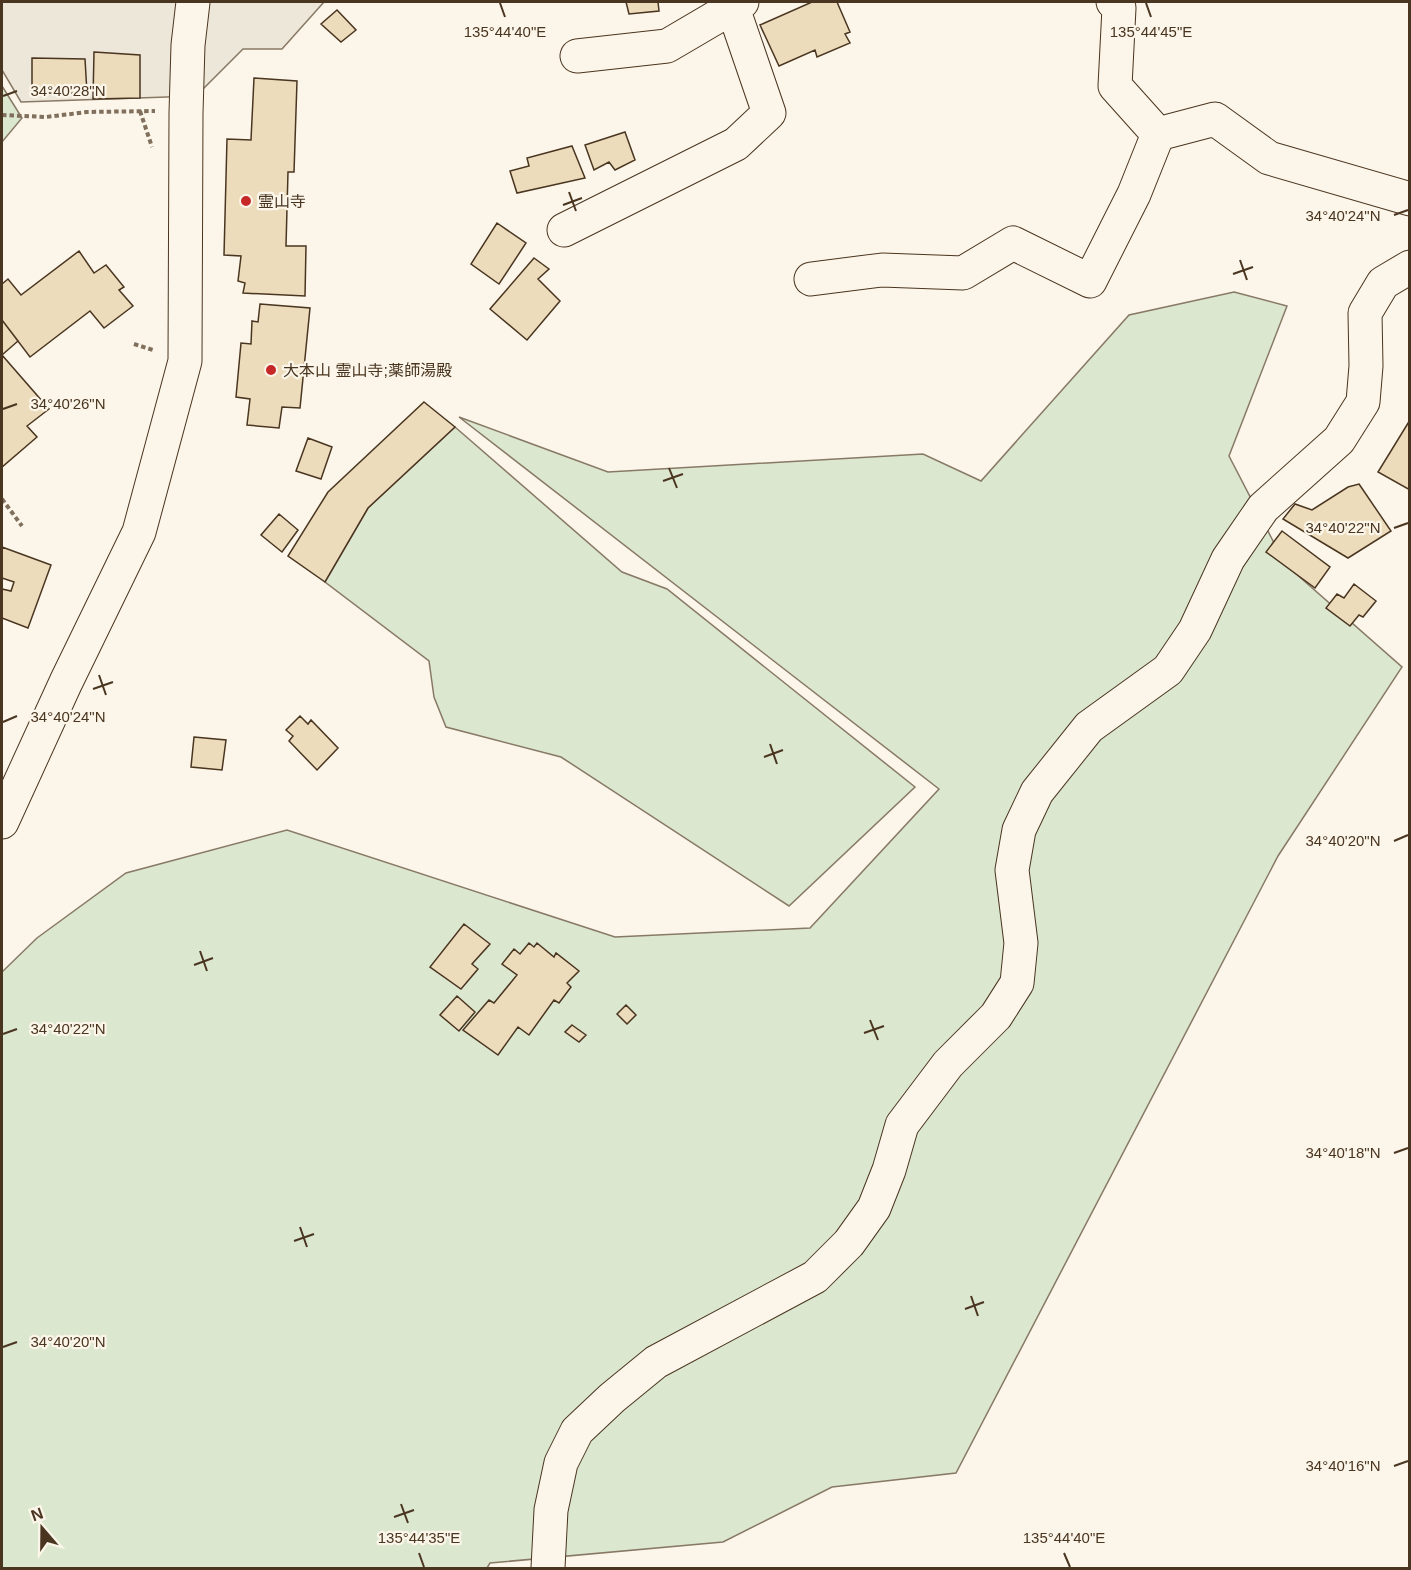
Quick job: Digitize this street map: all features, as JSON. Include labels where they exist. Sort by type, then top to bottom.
[{"type":"street","points":[[2,822],[66,682],[139,532],[185,361],[186,113],[188,45],[193,2]]},
{"type":"street","points":[[1113,2],[1119,8],[1115,86],[1158,134]]},
{"type":"street","points":[[564,230],[735,144],[769,113],[738,5],[666,46],[577,56]]},
{"type":"street","points":[[1158,134],[1215,119],[1269,158],[1410,199]]},
{"type":"street","points":[[811,279],[882,270],[963,273],[1013,243],[1090,281],[1134,194],[1158,134]]},
{"type":"street","points":[[548,1569],[551,1510],[561,1463],[577,1431],[612,1398],[656,1362],[815,1277],[849,1243],[874,1208],[889,1170],[902,1125],[948,1064],[996,1016],[1017,983],[1021,943],[1012,870],[1019,830],[1037,792],[1089,727],[1168,670],[1195,630],[1228,559],[1263,508],[1339,440],[1363,402],[1366,366],[1365,313],[1383,283],[1410,267]]},
{"type":"path","points":[[2,116],[46,117],[119,111],[186,113]]},
{"type":"path","points":[[2,499],[22,526]]},
{"type":"green space","points":[[2,86],[22,118],[2,142]]},
{"type":"green space","points":[[1234,292],[1287,306],[1229,456],[1285,564],[1402,667],[1278,856],[956,1473],[832,1487],[723,1542],[490,1563],[487,1568],[2,1568],[2,972],[37,938],[126,873],[287,830],[615,937],[810,928],[939,789],[459,417],[608,472],[923,454],[981,481],[1129,315]]},
{"type":"green space","points":[[455,427],[622,572],[667,589],[915,787],[789,906],[561,757],[446,727],[434,697],[429,661],[325,582],[368,508]]},
{"type":"shaded area","points":[[2,2],[324,2],[282,49],[243,49],[196,96],[21,102],[2,70]]},
{"type":"building","points":[[626,2],[658,2],[659,11],[629,14]]},
{"type":"building","points":[[812,2],[837,2],[850,32],[845,34],[850,43],[817,57],[815,50],[779,66],[760,25]]},
{"type":"building","points":[[337,10],[356,30],[341,42],[321,24]]},
{"type":"building","points":[[94,52],[140,55],[140,98],[93,99]]},
{"type":"building","points":[[32,58],[85,59],[87,93],[32,93]]},
{"type":"building","points":[[254,78],[297,81],[294,172],[288,172],[286,246],[306,246],[305,296],[243,293],[245,283],[238,281],[241,256],[224,255],[227,139],[251,140]]},
{"type":"building","points":[[625,132],[635,160],[615,170],[609,162],[594,170],[585,145]]},
{"type":"building","points":[[572,146],[585,178],[517,193],[510,171],[529,166],[527,158]]},
{"type":"building","points":[[497,223],[526,243],[499,284],[471,264]]},
{"type":"building","points":[[79,251],[94,273],[106,265],[124,287],[119,290],[133,306],[104,328],[90,311],[30,357],[2,320],[2,284],[8,279],[21,295]]},
{"type":"building","points":[[534,258],[549,269],[538,279],[560,301],[527,340],[490,309]]},
{"type":"building","name":"大本山 霊山寺;薬師湯殿","points":[[260,304],[310,308],[300,408],[282,407],[279,428],[247,425],[250,399],[236,397],[241,343],[251,344],[252,321],[258,322]]},
{"type":"building","points":[[2,320],[18,341],[2,355]]},
{"type":"building","points":[[2,355],[49,409],[27,426],[37,437],[2,467]]},
{"type":"building","points":[[424,402],[455,427],[368,508],[325,582],[288,556],[328,492]]},
{"type":"building","points":[[1410,420],[1410,490],[1378,472]]},
{"type":"building","points":[[308,438],[332,447],[321,479],[296,471]]},
{"type":"building","points":[[1359,484],[1391,531],[1348,558],[1283,519],[1295,504],[1312,510],[1348,487]]},
{"type":"building","points":[[279,514],[298,530],[282,552],[261,535]]},
{"type":"building","points":[[1282,531],[1330,567],[1315,588],[1266,552]]},
{"type":"building","points":[[2,547],[51,565],[28,628],[2,618],[2,589],[11,591],[14,582],[2,578]]},
{"type":"building","points":[[1354,584],[1376,601],[1363,617],[1359,615],[1350,626],[1326,608],[1337,594],[1344,598]]},
{"type":"building","points":[[300,716],[308,724],[311,720],[338,748],[317,770],[289,741],[293,736],[286,730]]},
{"type":"building","points":[[194,737],[226,740],[222,770],[191,767]]},
{"type":"building","points":[[464,924],[490,944],[472,964],[478,969],[461,989],[430,967]]},
{"type":"building","points":[[529,943],[534,947],[537,943],[554,957],[556,953],[579,971],[567,983],[571,987],[559,1003],[554,1000],[529,1035],[518,1027],[498,1055],[463,1030],[489,1000],[494,1003],[517,975],[502,964],[514,949],[520,954]]},
{"type":"building","points":[[457,996],[475,1012],[459,1031],[440,1015]]},
{"type":"building","points":[[626,1005],[636,1015],[627,1024],[617,1014]]},
{"type":"building","points":[[572,1025],[586,1035],[579,1042],[565,1032]]},
{"type":"place","name":"霊山寺","points":[[246,201]]},
{"type":"place","name":"大本山 霊山寺;薬師湯殿","points":[[271,370]]}]
